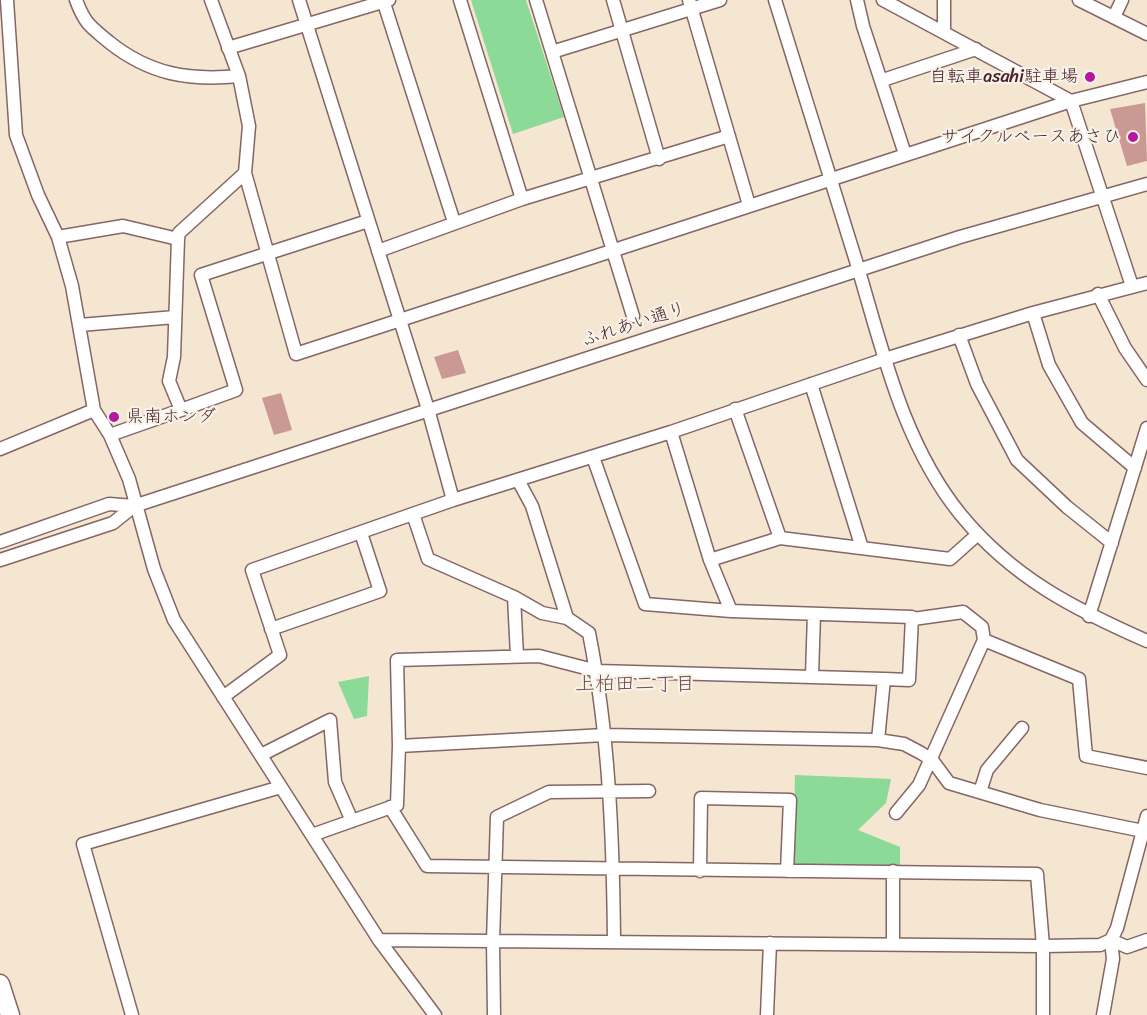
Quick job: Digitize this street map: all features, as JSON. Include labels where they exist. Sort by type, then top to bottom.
[{"type":"highway","points":[[0,984],[10,1015]]},
{"type":"street","points":[[7,0],[5,88],[16,135],[38,195],[58,237],[80,325],[94,410],[110,435],[129,479],[134,506],[174,620],[379,940],[435,1015]]},
{"type":"street","points":[[76,0],[84,21],[130,59],[159,71],[211,78],[239,76]]},
{"type":"street","points":[[210,0],[239,76],[249,126],[245,173],[297,354],[1071,101],[1146,86]]},
{"type":"street","points":[[299,0],[428,409],[453,500]]},
{"type":"street","points":[[460,0],[522,199]]},
{"type":"street","points":[[536,0],[633,316]]},
{"type":"street","points":[[613,0],[659,159]]},
{"type":"street","points":[[552,52],[622,30],[690,4],[720,0]]},
{"type":"street","points":[[775,0],[885,359],[922,454],[946,496],[978,534],[1034,583],[1089,616],[1147,641]]},
{"type":"street","points":[[857,0],[863,26],[883,80],[905,154]]},
{"type":"street","points":[[883,0],[1071,101],[1132,286]]},
{"type":"street","points":[[944,0],[944,32]]},
{"type":"street","points":[[1079,0],[1147,34]]},
{"type":"street","points":[[1114,17],[1122,0]]},
{"type":"street","points":[[228,48],[385,1],[454,222]]},
{"type":"street","points":[[690,4],[749,205]]},
{"type":"street","points":[[883,80],[976,49]]},
{"type":"street","points":[[378,251],[522,199],[729,136]]},
{"type":"street","points":[[181,410],[170,381],[179,233],[245,173]]},
{"type":"street","name":"ふれあい通り","points":[[0,560],[113,523],[134,506],[428,409],[643,342],[960,237],[1147,184]]},
{"type":"street","points":[[110,435],[236,390],[201,275],[368,221]]},
{"type":"street","points":[[58,237],[123,226],[178,239]]},
{"type":"street","points":[[223,697],[280,655],[252,570],[453,500],[671,432],[959,335],[1098,294],[1147,283]]},
{"type":"street","points":[[1098,294],[1125,348],[1147,380]]},
{"type":"street","points":[[1033,313],[1049,365],[1082,423],[1140,461]]},
{"type":"street","points":[[80,325],[175,317]]},
{"type":"street","points":[[959,335],[977,384],[1017,460],[1067,507],[1112,543]]},
{"type":"street","points":[[811,384],[862,548]]},
{"type":"street","points":[[0,449],[94,410]]},
{"type":"street","points":[[735,410],[780,538]]},
{"type":"street","points":[[1089,616],[1140,461],[1147,428]]},
{"type":"street","points":[[671,432],[710,560],[731,611]]},
{"type":"street","points":[[593,457],[645,604],[731,611],[909,615],[913,619]]},
{"type":"street","points":[[518,480],[532,506],[567,618]]},
{"type":"street","name":"ふれあい通り","points":[[0,542],[108,504],[134,506]]},
{"type":"street","points":[[412,514],[428,558],[514,597],[542,613],[567,618],[589,633],[597,671],[605,735],[614,870],[614,940]]},
{"type":"street","points":[[271,629],[380,591],[361,533]]},
{"type":"street","points":[[710,560],[780,538],[950,559],[978,534]]},
{"type":"street","points":[[514,597],[517,656]]},
{"type":"street","points":[[896,813],[919,785],[984,640],[982,627],[963,612],[913,619]]},
{"type":"street","points":[[812,676],[814,614]]},
{"type":"street","points":[[312,835],[397,805],[399,746],[397,660],[539,656],[597,671],[909,680],[913,619]]},
{"type":"street","points":[[984,640],[1079,679],[1086,756],[1147,768]]},
{"type":"street","points":[[878,740],[884,680]]},
{"type":"street","points":[[261,755],[330,720],[335,782],[352,821]]},
{"type":"street","points":[[980,792],[987,770],[1022,728]]},
{"type":"street","points":[[399,746],[605,735],[878,740],[904,744],[932,759],[949,783],[1040,810],[1143,831]]},
{"type":"street","points":[[132,1015],[83,844],[281,787]]},
{"type":"street","points":[[494,1015],[493,941],[497,817],[549,792],[649,791]]},
{"type":"street","points":[[700,871],[701,798],[790,801],[787,871]]},
{"type":"street","points":[[390,807],[427,866],[1037,874],[1043,946],[1043,1015]]},
{"type":"street","points":[[1103,1015],[1113,959],[1111,940],[1147,816]]},
{"type":"street","points":[[892,871],[893,944]]},
{"type":"street","points":[[379,940],[614,940],[1043,946],[1100,945],[1111,940],[1127,947],[1147,940]]},
{"type":"street","points":[[767,1015],[770,943]]},
{"type":"green space","points":[[471,0],[526,0],[564,117],[513,134]]},
{"type":"green space","points":[[369,676],[367,716],[354,719],[338,682]]},
{"type":"green space","points":[[795,775],[891,779],[886,803],[858,830],[900,847],[900,871],[799,870],[793,864]]},
{"type":"building","name":"サイクルベースあさひ","points":[[1145,103],[1147,161],[1127,166],[1110,109]]},
{"type":"building","points":[[458,350],[466,373],[442,379],[434,357]]},
{"type":"building","points":[[281,393],[292,430],[274,435],[262,398]]},
{"type":"place","name":"自転車asahi駐車場","points":[[1090,77]]},
{"type":"place","name":"サイクルベースあさひ","points":[[1133,137]]},
{"type":"place","name":"県南ホンダ","points":[[114,417]]},
{"type":"district","name":"上柏田二丁目","points":[[635,685]]}]
